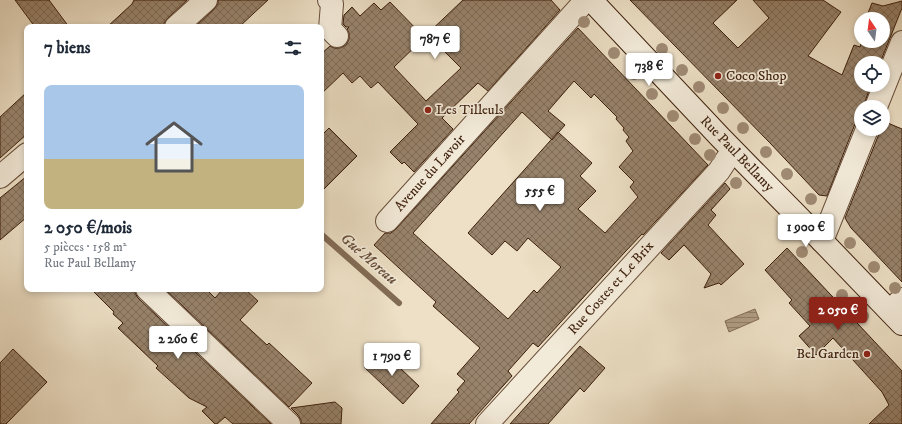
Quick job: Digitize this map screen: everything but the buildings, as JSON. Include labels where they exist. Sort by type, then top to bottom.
[{"type":"street","points":[[179,24],[206,0]]},
{"type":"street","points":[[329,0],[332,4],[330,29],[337,36]]},
{"type":"street","name":"Avenue du Lavoir","points":[[387,221],[586,0]]},
{"type":"street","name":"Rue Paul Bellamy","points":[[591,0],[732,151],[822,240],[898,312]]},
{"type":"street","points":[[879,100],[902,42]]},
{"type":"street","points":[[822,240],[864,136]]},
{"type":"street","name":"Rue Costes et Le Brix","points":[[487,424],[719,171],[732,151]]},
{"type":"street","points":[[0,177],[24,157]]},
{"type":"street","points":[[150,292],[289,424]]},
{"type":"shaded area","points":[[755,309],[759,319],[729,332],[725,321]]},
{"type":"waterway","name":"Gué Moreau","points":[[324,237],[399,303]]},
{"type":"place","name":"Coco Shop","points":[[718,76]]},
{"type":"place","name":"Les Tilleuls","points":[[428,110]]},
{"type":"place","name":"Bel Garden","points":[[867,354]]}]
